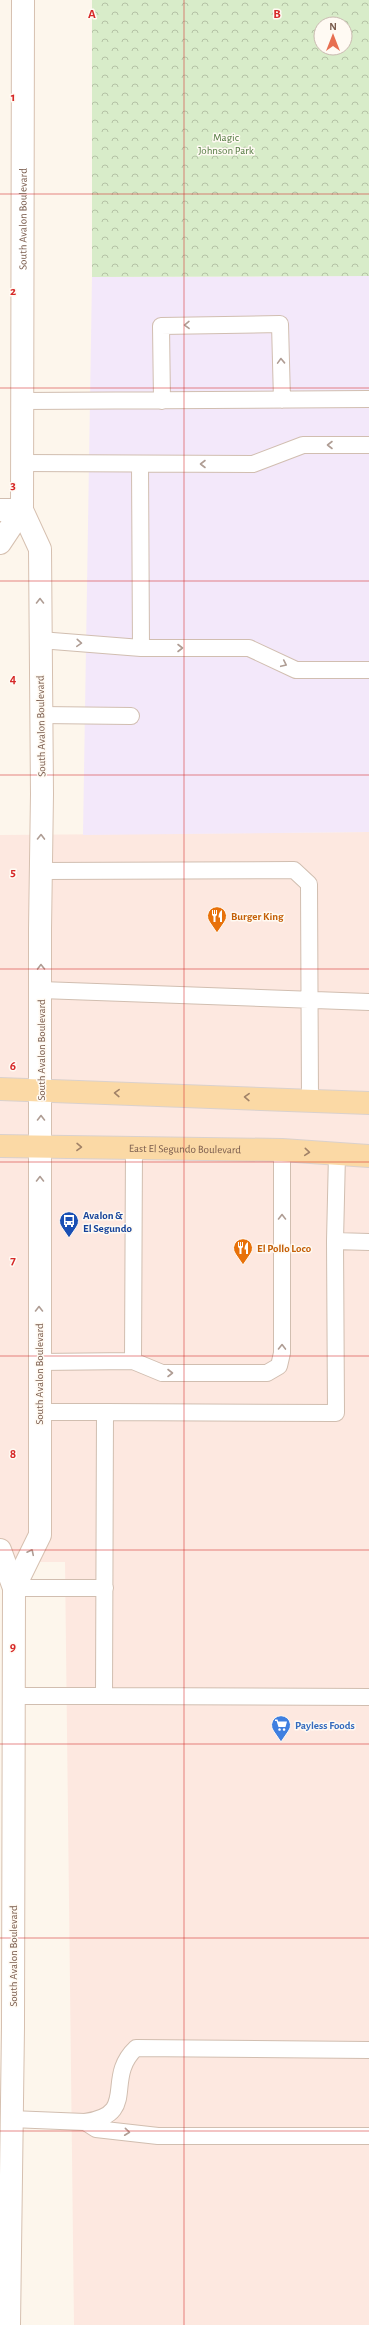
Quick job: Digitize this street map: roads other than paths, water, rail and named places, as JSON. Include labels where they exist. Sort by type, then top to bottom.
[{"type":"main road","name":"South Avalon Boulevard","points":[[7,1588],[40,1535],[40,549],[22,510],[23,0]]},
{"type":"main road","points":[[0,510],[22,510]]},
{"type":"main road","points":[[0,543],[22,510]]},
{"type":"main road","points":[[0,1089],[369,1103]]},
{"type":"main road","name":"East El Segundo Boulevard","points":[[0,1146],[282,1150],[369,1156]]},
{"type":"main road","name":"South Avalon Boulevard","points":[[0,1550],[7,1588],[14,1696],[7,2027],[12,2119],[9,2325]]},
{"type":"lane","points":[[162,402],[162,326],[280,324],[282,400]]},
{"type":"lane","points":[[22,402],[162,402],[369,399]]},
{"type":"lane","points":[[22,463],[253,464],[303,445],[369,445]]},
{"type":"lane","points":[[140,464],[141,648]]},
{"type":"lane","points":[[40,640],[141,648],[249,648],[296,670],[369,670]]},
{"type":"lane","points":[[41,715],[131,716]]},
{"type":"lane","points":[[40,871],[294,870],[309,884],[310,1100]]},
{"type":"lane","points":[[41,990],[369,1002]]},
{"type":"lane","points":[[133,1362],[134,1148]]},
{"type":"lane","points":[[39,1362],[133,1362],[162,1373],[267,1372],[278,1366],[282,1353],[282,1150]]},
{"type":"lane","points":[[39,1412],[336,1413],[334,1241],[337,1154]]},
{"type":"lane","points":[[334,1241],[369,1242]]},
{"type":"lane","points":[[104,1696],[105,1412]]},
{"type":"lane","points":[[7,1588],[105,1588]]},
{"type":"lane","points":[[14,1696],[369,1697]]},
{"type":"lane","points":[[95,2123],[115,2109],[119,2099],[120,2075],[128,2055],[136,2048],[369,2050]]},
{"type":"lane","points":[[12,2119],[95,2123],[158,2136],[369,2136]]},
{"type":"place","name":"Burger King","points":[[217,933]]},
{"type":"place","name":"Avalon & El Segundo","points":[[69,1238]]},
{"type":"place","name":"El Pollo Loco","points":[[243,1265]]},
{"type":"place","name":"Payless Foods","points":[[281,1742]]},
{"type":"park label","name":"Magic Johnson Park","points":[[226,143]]}]
